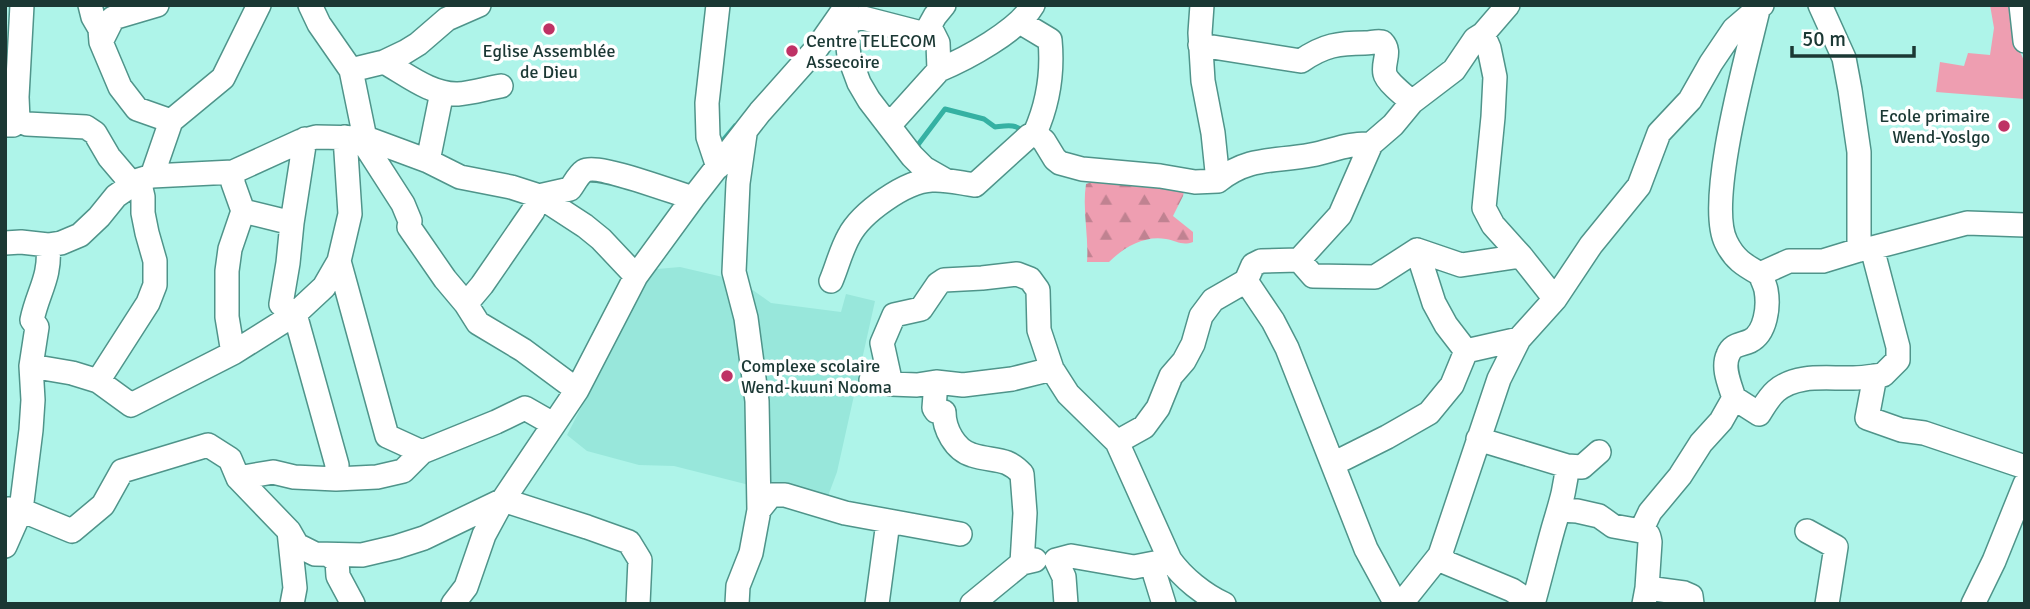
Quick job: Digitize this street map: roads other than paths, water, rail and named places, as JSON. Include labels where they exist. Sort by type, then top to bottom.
[{"type":"street","points":[[22,5],[17,97],[12,123],[86,127],[95,133],[109,157],[141,180],[233,172],[305,139],[356,137],[428,161],[460,177],[511,187],[539,196],[601,239],[636,276]]},
{"type":"street","points":[[90,5],[100,29],[101,42],[120,87],[137,109],[171,121]]},
{"type":"street","points":[[101,42],[113,18],[157,5]]},
{"type":"street","points":[[5,243],[48,245],[80,235],[99,217],[108,203],[141,180],[171,121],[223,78],[259,5]]},
{"type":"street","points":[[31,366],[72,373],[98,381],[131,405],[233,353],[295,314],[324,287],[339,261],[349,214],[356,137],[351,70],[319,24],[310,5]]},
{"type":"street","points":[[351,70],[384,62],[418,44],[447,19],[479,5]]},
{"type":"street","points":[[718,5],[707,103],[708,137],[718,167]]},
{"type":"street","points":[[925,34],[944,5]]},
{"type":"street","points":[[1202,5],[1200,45],[1203,81],[1213,133],[1218,181]]},
{"type":"street","points":[[1117,442],[1144,427],[1158,408],[1171,376],[1194,344],[1200,316],[1213,300],[1246,281],[1253,265],[1261,261],[1298,260],[1340,215],[1371,144],[1393,125],[1412,103],[1454,70],[1475,39],[1483,34],[1508,5]]},
{"type":"street","points":[[1760,7],[1724,159],[1720,214],[1725,241],[1732,253],[1742,265],[1760,274],[1766,290],[1763,327],[1753,340],[1733,347],[1728,355],[1726,370],[1734,398],[1759,414],[1776,391],[1793,381],[1883,375],[1898,360],[1898,347],[1865,249],[1859,152],[1844,58],[1820,5]]},
{"type":"street","points":[[2021,5],[2025,41]]},
{"type":"street","points":[[1246,281],[1273,321],[1287,348],[1366,549],[1398,604],[1440,555],[1499,379],[1519,339],[1555,299],[1591,245],[1639,186],[1659,133],[1690,100],[1734,29],[1760,7]]},
{"type":"street","points":[[831,281],[849,236],[870,210],[914,183],[946,180],[975,185],[1035,133],[1044,113],[1051,71],[1050,40],[1026,14],[963,60],[939,70],[894,120],[882,117]]},
{"type":"street","points":[[843,15],[925,34],[933,33],[938,43],[939,70]]},
{"type":"street","points":[[843,15],[849,56],[859,83],[882,117],[924,168],[946,180]]},
{"type":"street","points":[[453,604],[466,587],[484,535],[503,500],[577,390],[636,276],[760,112],[843,15]]},
{"type":"street","points":[[1483,34],[1495,77],[1484,208],[1493,225],[1555,299]]},
{"type":"street","points":[[1200,45],[1301,61],[1328,47],[1354,42],[1382,42],[1386,44],[1387,51],[1385,74],[1412,103]]},
{"type":"street","points":[[384,62],[419,83],[442,92],[458,94],[502,86]]},
{"type":"street","points":[[428,161],[442,92]]},
{"type":"street","points":[[737,604],[738,586],[751,553],[759,510],[757,401],[746,318],[734,272],[738,183],[746,130]]},
{"type":"street","points":[[1035,133],[1060,163],[1082,169],[1195,182],[1218,181],[1233,169],[1260,161],[1312,155],[1357,143],[1371,144]]},
{"type":"street","points":[[356,137],[403,204],[410,221],[409,227],[478,323],[523,350],[577,390]]},
{"type":"street","points":[[305,139],[281,304],[295,314],[337,465],[336,479]]},
{"type":"street","points":[[539,196],[570,189],[583,172],[592,169],[693,198]]},
{"type":"street","points":[[233,172],[233,183],[243,211],[230,249],[227,271],[227,317],[233,353]]},
{"type":"street","points":[[98,381],[148,303],[155,285],[155,261],[143,213],[141,180]]},
{"type":"street","points":[[466,304],[533,211],[539,196]]},
{"type":"street","points":[[243,211],[292,223]]},
{"type":"street","points":[[1760,274],[1789,261],[1823,261],[1967,223],[2025,225]]},
{"type":"street","points":[[5,545],[31,429],[31,366],[37,334],[37,327],[32,320],[47,275],[48,245]]},
{"type":"street","points":[[1417,250],[1461,265],[1521,256]]},
{"type":"street","points":[[1298,260],[1313,276],[1375,277],[1417,250]]},
{"type":"street","points":[[1417,250],[1434,303],[1446,325],[1466,351]]},
{"type":"street","points":[[339,261],[387,436],[422,452]]},
{"type":"street","points":[[1052,369],[1012,379],[963,385],[881,382],[883,343],[894,315],[921,309],[938,284],[944,280],[1017,274],[1030,279],[1038,290],[1039,330],[1052,369],[1068,394],[1117,442],[1164,561],[1209,596],[1224,604]]},
{"type":"street","points":[[1466,351],[1519,339]]},
{"type":"street","points":[[1333,464],[1429,413],[1452,385],[1466,351]]},
{"type":"street","points":[[1875,376],[1867,418],[1901,430],[1924,433],[2025,467]]},
{"type":"street","points":[[936,382],[934,408],[944,412],[944,426],[962,450],[972,455],[1013,464],[1022,474],[1023,563]]},
{"type":"street","points":[[1641,531],[1650,512],[1681,476],[1701,443],[1721,421],[1734,398]]},
{"type":"street","points":[[239,478],[273,472],[294,477],[377,477],[404,471],[422,452],[525,408],[553,424]]},
{"type":"street","points":[[1478,439],[1567,466],[1582,467],[1599,453]]},
{"type":"street","points":[[13,510],[72,531],[103,505],[122,471],[208,445],[230,459],[239,478],[289,531],[298,545],[315,554],[362,555],[396,547],[424,538],[503,500],[629,542],[640,560],[638,604]]},
{"type":"street","points":[[1440,555],[1447,563],[1512,590],[1533,604],[1560,510],[1567,466]]},
{"type":"street","points":[[1973,604],[1994,561],[2025,484]]},
{"type":"street","points":[[759,510],[771,495],[785,495],[845,513],[960,534]]},
{"type":"street","points":[[1560,510],[1577,510],[1599,516],[1613,526],[1646,532],[1650,542],[1646,596],[1684,593],[1691,596],[1692,604]]},
{"type":"street","points":[[877,604],[888,522]]},
{"type":"street","points":[[289,531],[295,588],[292,604]]},
{"type":"street","points":[[1807,531],[1836,547],[1827,604]]},
{"type":"street","points":[[330,556],[337,561],[338,576],[353,604]]},
{"type":"street","points":[[972,604],[1023,563],[1040,559],[1056,561],[1071,556],[1134,568],[1164,561]]},
{"type":"street","points":[[1056,561],[1064,577],[1066,604]]},
{"type":"street","points":[[1164,561],[1155,575],[1164,604]]},
{"type":"waterway","points":[[914,150],[945,109],[984,119],[995,127],[1014,126],[1024,133]]},
{"type":"waterway","points":[[719,145],[735,126]]},
{"type":"place","name":"Eglise Assemblée de Dieu","points":[[549,29]]},
{"type":"place","name":"Centre TELECOM Assecoire","points":[[792,51]]},
{"type":"place","name":"Ecole primaire Wend-Yoslgo","points":[[2004,126]]},
{"type":"place","name":"Complexe scolaire Wend-kuuni Nooma","points":[[727,376]]}]
